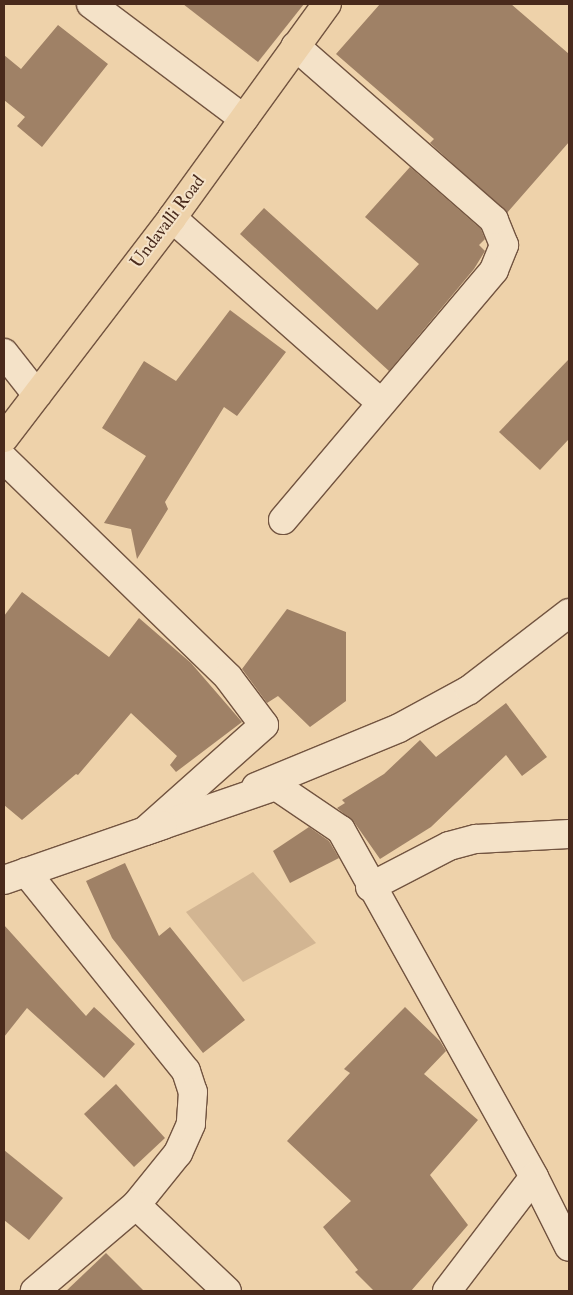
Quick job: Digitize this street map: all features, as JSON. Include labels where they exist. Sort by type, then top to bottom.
[{"type":"main road","name":"Undavalli Road","points":[[4,438],[172,218],[327,4]]},
{"type":"street","points":[[91,4],[244,119]]},
{"type":"street","points":[[283,520],[494,270],[504,246],[494,220],[295,46]]},
{"type":"street","points":[[172,218],[381,403]]},
{"type":"street","points":[[4,353],[37,395]]},
{"type":"street","points":[[4,459],[228,677],[264,725],[145,832]]},
{"type":"street","points":[[145,832],[400,728],[500,670],[569,613]]},
{"type":"street","points":[[35,1291],[136,1204],[178,1153],[191,1124],[193,1092],[186,1071],[15,876],[276,786],[341,830],[370,887],[534,1177],[569,1247]]},
{"type":"street","points":[[370,887],[449,846],[476,839],[569,834]]},
{"type":"street","points":[[447,1291],[534,1177]]},
{"type":"street","points":[[136,1204],[226,1291]]},
{"type":"shaded area","points":[[253,872],[316,943],[243,982],[186,912]]},
{"type":"building","points":[[183,4],[304,4],[258,62]]},
{"type":"building","points":[[380,4],[511,4],[569,54],[569,142],[507,213],[430,143],[434,139],[336,54]]},
{"type":"building","points":[[58,25],[108,64],[42,147],[17,126],[25,117],[4,100],[4,55],[21,69]]},
{"type":"building","points":[[410,167],[481,229],[485,239],[479,245],[485,251],[474,269],[389,371],[240,234],[264,208],[377,310],[419,264],[365,217]]},
{"type":"building","points":[[230,310],[286,352],[237,416],[224,407],[165,502],[168,509],[137,559],[131,529],[104,523],[146,456],[102,428],[144,361],[176,381]]},
{"type":"building","points":[[569,359],[569,439],[540,470],[499,432]]},
{"type":"building","points":[[22,592],[109,657],[139,618],[191,663],[242,722],[176,772],[170,765],[177,756],[131,713],[78,775],[76,774],[22,820],[4,805],[4,616]]},
{"type":"building","points":[[287,609],[346,632],[346,701],[310,727],[278,696],[267,703],[242,669]]},
{"type":"building","points":[[506,703],[547,757],[522,776],[506,755],[431,827],[380,859],[354,822],[337,808],[345,803],[342,800],[384,774],[420,740],[436,757]]},
{"type":"building","points":[[309,827],[329,841],[339,858],[290,883],[273,851]]},
{"type":"building","points":[[125,863],[159,936],[170,927],[245,1020],[203,1053],[112,938],[86,881]]},
{"type":"building","points":[[4,925],[86,1016],[94,1007],[135,1044],[104,1078],[27,1008],[4,1037]]},
{"type":"building","points":[[405,1007],[440,1041],[446,1051],[424,1074],[478,1120],[430,1175],[468,1225],[411,1291],[374,1291],[355,1272],[358,1270],[323,1227],[351,1201],[287,1141],[350,1073],[344,1069]]},
{"type":"building","points":[[116,1084],[165,1138],[134,1167],[84,1114]]},
{"type":"building","points":[[4,1150],[63,1198],[29,1240],[4,1220]]},
{"type":"building","points":[[106,1253],[144,1291],[66,1291]]}]
